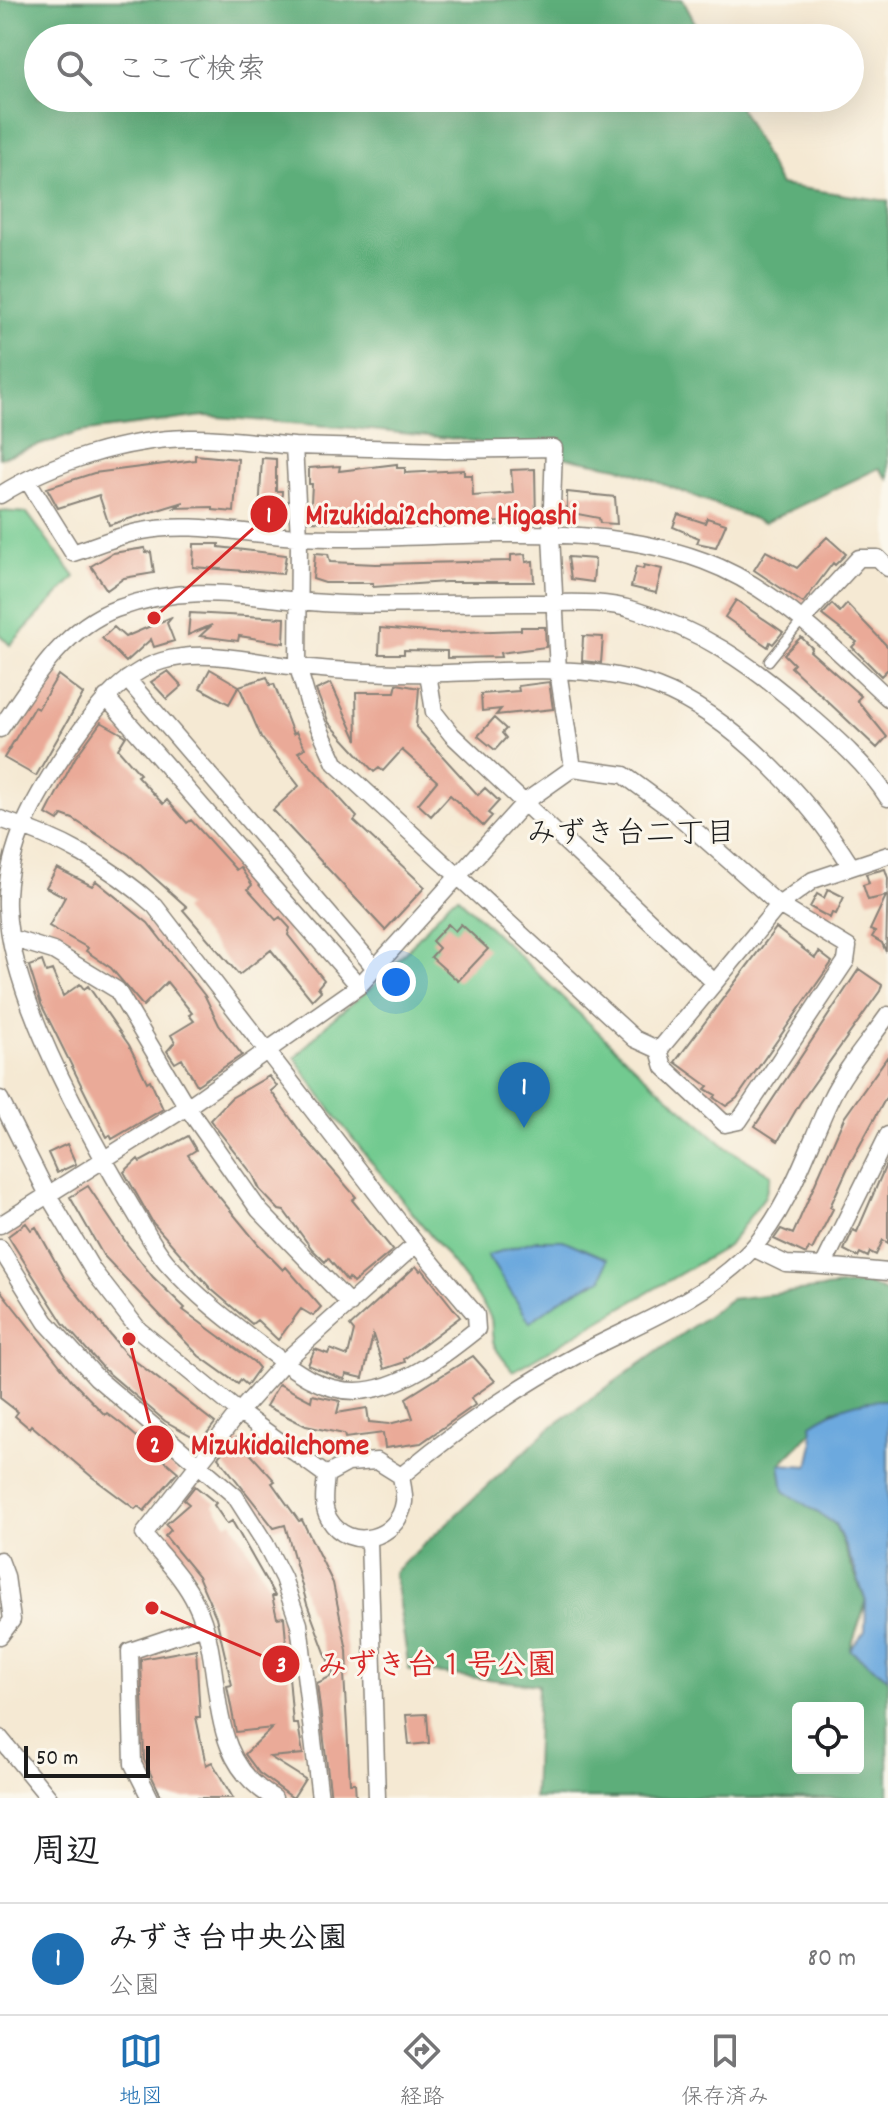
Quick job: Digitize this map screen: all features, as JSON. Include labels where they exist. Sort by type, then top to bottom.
[{"type":"street","points":[[0,495],[66,464],[130,446],[188,438],[294,446],[445,450],[554,448],[551,535],[558,671],[573,768]]},
{"type":"street","points":[[0,1225],[187,1107],[271,1051],[359,986],[376,969],[458,876],[525,802],[573,768],[624,775],[673,811],[779,905],[848,947],[846,961],[739,1121],[725,1124],[664,1067],[659,1050],[635,1039],[458,876],[335,763],[309,705],[298,667],[299,537],[294,446]]},
{"type":"street","points":[[28,481],[73,553],[137,532],[218,527],[299,537],[551,535],[637,544],[705,561],[745,581],[803,619],[888,698]]},
{"type":"street","points":[[803,619],[859,558],[878,558],[888,568]]},
{"type":"street","points":[[0,729],[41,669],[78,632],[114,610],[168,595],[212,591],[342,604],[589,603],[632,609],[687,630],[739,656],[848,751],[888,798]]},
{"type":"street","points":[[0,819],[24,827],[89,855],[122,876],[155,906],[271,1051],[416,1244],[476,1315],[477,1329],[430,1363],[394,1383],[357,1391],[317,1385],[204,1302],[164,1261],[103,1160],[24,992],[11,938],[7,904],[13,858],[24,827],[26,815],[44,783],[106,697],[127,679],[160,662],[198,655],[298,667],[428,673],[558,671],[657,687],[704,712],[751,749],[827,827],[851,866]]},
{"type":"street","points":[[428,673],[434,712],[452,735],[714,982]]},
{"type":"street","points":[[127,679],[376,969]]},
{"type":"street","points":[[106,697],[359,986]]},
{"type":"street","points":[[659,1050],[779,905],[813,880],[888,855]]},
{"type":"street","points":[[11,938],[53,951],[117,990],[187,1107],[259,1210],[350,1304]]},
{"type":"street","points":[[401,1476],[481,1414],[579,1354],[667,1311],[728,1271],[753,1248],[798,1172],[831,1097],[888,1015]]},
{"type":"street","points":[[0,1099],[48,1195],[94,1272],[139,1330],[239,1412],[326,1475]]},
{"type":"street","points":[[823,1266],[883,1153],[888,1135]]},
{"type":"street","points":[[274,1798],[261,1791],[235,1761],[219,1724],[204,1626],[197,1605],[183,1581],[144,1534],[198,1462],[284,1362],[416,1244]]},
{"type":"street","points":[[0,1248],[46,1322],[97,1378],[235,1496],[283,1578],[299,1624],[320,1798]]},
{"type":"street","points":[[753,1248],[786,1264],[888,1272]]},
{"type":"street","points":[[377,1461],[401,1476],[405,1501],[394,1527],[369,1540],[343,1535],[328,1518],[324,1502],[326,1475],[348,1463],[377,1461]]},
{"type":"street","points":[[369,1540],[377,1798]]},
{"type":"street","points":[[0,1560],[6,1576],[12,1620],[0,1636]]},
{"type":"street","points":[[150,1798],[133,1764],[130,1651],[204,1626]]},
{"type":"street","points":[[0,1738],[49,1798]]},
{"type":"lane","points":[[769,661],[803,619]]},
{"type":"green space","points":[[0,0],[683,0],[696,24],[24,24],[24,112],[742,112],[780,185],[888,201],[888,479],[879,468],[764,523],[618,467],[466,440],[352,428],[205,416],[80,432],[0,458]]},
{"type":"green space","points":[[0,511],[27,513],[75,577],[10,645],[0,635]]},
{"type":"green space","points":[[458,897],[639,1071],[727,1148],[771,1175],[765,1196],[728,1246],[513,1371],[494,1345],[491,1318],[481,1302],[339,1121],[295,1058],[329,1022],[383,978],[450,901]]},
{"type":"green space","points":[[866,1283],[888,1293],[888,1400],[833,1410],[780,1464],[835,1524],[866,1602],[850,1650],[888,1678],[888,1798],[534,1798],[538,1685],[409,1670],[394,1572],[550,1428],[731,1299]]},
{"type":"water","points":[[537,1240],[563,1240],[607,1259],[602,1279],[567,1295],[530,1322],[487,1255]]},
{"type":"water","points":[[888,1400],[888,1678],[850,1650],[865,1631],[866,1602],[835,1524],[784,1491],[780,1464],[808,1466],[813,1444],[811,1424],[820,1418],[857,1403]]},
{"type":"building","points":[[195,455],[238,459],[234,512],[213,510],[213,507],[175,508],[184,502],[109,525],[99,495],[58,508],[47,488],[94,473],[195,460]]},
{"type":"building","points":[[262,458],[276,459],[276,491],[282,491],[281,517],[259,515]]},
{"type":"building","points":[[397,464],[397,468],[405,468],[405,473],[464,470],[464,475],[472,475],[473,496],[513,493],[511,470],[535,469],[536,521],[399,522],[399,525],[310,521],[312,484],[309,484],[309,468],[340,466],[339,471]]},
{"type":"building","points":[[567,492],[615,497],[617,524],[600,523],[599,518],[567,512]]},
{"type":"building","points":[[678,514],[705,523],[707,518],[726,524],[716,547],[697,543],[699,538],[673,527]]},
{"type":"building","points":[[827,537],[846,554],[835,565],[833,563],[803,603],[754,570],[766,551],[797,568]]},
{"type":"building","points":[[194,544],[219,544],[219,547],[286,555],[283,574],[193,567]]},
{"type":"building","points":[[145,548],[146,553],[151,552],[154,573],[124,578],[107,590],[91,566],[113,553]]},
{"type":"building","points":[[315,553],[328,554],[330,562],[376,564],[511,561],[511,555],[525,554],[526,562],[533,561],[534,582],[446,582],[373,587],[373,583],[325,583],[313,579]]},
{"type":"building","points":[[568,557],[595,559],[593,582],[571,579]]},
{"type":"building","points":[[644,565],[662,569],[656,593],[631,587],[636,567],[643,569]]},
{"type":"building","points":[[736,600],[783,632],[773,644],[770,642],[768,647],[725,617]]},
{"type":"building","points":[[832,604],[840,612],[847,604],[888,647],[888,669],[881,676],[852,647],[857,642],[822,615]]},
{"type":"building","points":[[190,613],[285,618],[284,643],[239,636],[238,641],[200,636],[212,625],[188,635]]},
{"type":"building","points":[[172,617],[167,623],[174,641],[154,647],[151,639],[126,662],[102,638],[114,627],[125,637]]},
{"type":"building","points":[[521,627],[545,627],[546,647],[500,653],[501,657],[447,658],[447,651],[404,650],[404,654],[379,654],[380,628],[440,633],[521,630]]},
{"type":"building","points":[[583,636],[603,637],[601,663],[582,661]]},
{"type":"building","points":[[801,637],[812,648],[810,651],[861,696],[857,700],[887,737],[877,748],[791,667],[794,664],[784,654]]},
{"type":"building","points":[[210,669],[239,686],[229,704],[200,688]]},
{"type":"building","points":[[168,671],[182,686],[167,699],[151,682]]},
{"type":"building","points":[[58,675],[83,694],[36,776],[4,758],[34,707],[38,709]]},
{"type":"building","points":[[267,677],[270,685],[274,684],[293,734],[296,732],[305,748],[298,752],[357,817],[354,821],[425,887],[385,930],[273,810],[299,786],[261,737],[239,686]]},
{"type":"building","points":[[549,682],[553,709],[496,715],[501,709],[482,711],[481,694],[519,691],[518,686]]},
{"type":"building","points":[[331,683],[357,740],[356,692],[395,692],[397,684],[419,688],[416,727],[478,795],[485,788],[499,801],[488,813],[492,816],[483,826],[450,795],[431,816],[418,804],[437,781],[402,750],[383,771],[379,768],[374,772],[329,723],[316,690]]},
{"type":"building","points":[[494,718],[506,729],[502,733],[506,738],[495,750],[478,736]]},
{"type":"building","points":[[101,722],[126,736],[118,749],[140,774],[137,776],[163,804],[167,800],[187,823],[191,820],[236,870],[240,867],[252,885],[248,889],[276,920],[280,917],[290,928],[288,935],[324,980],[318,987],[321,991],[312,1000],[271,950],[239,975],[183,910],[187,907],[129,855],[73,819],[62,815],[58,821],[46,814],[75,758]]},
{"type":"building","points":[[57,868],[92,886],[96,881],[148,923],[205,996],[219,1025],[242,1055],[197,1085],[182,1059],[175,1063],[167,1051],[175,1042],[171,1035],[194,1021],[189,1015],[192,1013],[167,982],[143,1006],[111,968],[86,951],[88,948],[49,926],[65,897],[46,887]]},
{"type":"building","points":[[885,869],[888,878],[886,952],[882,943],[872,937],[875,932],[870,930],[886,896],[868,900],[863,885],[869,883],[866,874]]},
{"type":"building","points":[[828,889],[844,897],[836,914],[832,913],[830,918],[810,907],[817,894],[824,898]]},
{"type":"building","points":[[448,924],[455,931],[461,924],[488,949],[458,981],[431,957],[439,948],[432,941]]},
{"type":"building","points":[[776,928],[815,958],[819,952],[832,962],[737,1098],[726,1106],[705,1089],[708,1086],[675,1062]]},
{"type":"building","points":[[42,961],[46,972],[52,970],[63,996],[80,984],[84,989],[88,986],[129,1045],[163,1109],[112,1139],[110,1135],[107,1137],[41,1004],[29,966]]},
{"type":"building","points":[[859,969],[882,985],[880,991],[800,1103],[778,1141],[755,1126]]},
{"type":"building","points":[[888,1056],[888,1094],[849,1165],[830,1207],[833,1209],[812,1250],[809,1248],[806,1254],[774,1239],[781,1229],[793,1234],[844,1118]]},
{"type":"building","points":[[269,1076],[277,1086],[271,1091],[305,1138],[356,1197],[352,1200],[393,1250],[353,1283],[349,1278],[347,1281],[328,1258],[325,1262],[312,1249],[284,1211],[279,1210],[260,1190],[253,1175],[210,1120],[231,1098]]},
{"type":"building","points":[[188,1136],[196,1150],[188,1155],[211,1187],[258,1244],[283,1270],[286,1267],[321,1307],[313,1316],[301,1309],[278,1340],[257,1320],[252,1324],[211,1289],[153,1223],[124,1172],[138,1159],[140,1162]]},
{"type":"building","points":[[67,1144],[76,1164],[57,1173],[48,1153]]},
{"type":"building","points":[[888,1160],[888,1243],[883,1240],[876,1255],[870,1252],[868,1257],[860,1253],[858,1257],[844,1250],[853,1230],[857,1232]]},
{"type":"building","points":[[88,1186],[127,1244],[153,1277],[185,1308],[183,1310],[259,1368],[247,1385],[241,1380],[238,1384],[199,1356],[103,1255],[70,1197]]},
{"type":"building","points":[[26,1223],[31,1230],[36,1227],[65,1279],[125,1353],[215,1423],[201,1441],[165,1421],[105,1370],[63,1323],[8,1236]]},
{"type":"building","points":[[416,1266],[420,1271],[422,1269],[460,1317],[404,1359],[405,1362],[384,1369],[373,1335],[363,1378],[346,1374],[345,1379],[340,1378],[308,1365],[315,1349],[328,1354],[330,1349],[348,1356],[354,1331],[350,1326]]},
{"type":"building","points":[[0,1290],[73,1382],[105,1415],[107,1413],[123,1425],[178,1472],[144,1511],[138,1506],[135,1509],[31,1425],[29,1428],[15,1416],[18,1412],[0,1398]]},
{"type":"building","points":[[473,1356],[495,1381],[471,1398],[475,1405],[421,1443],[385,1448],[383,1433],[345,1438],[344,1434],[306,1426],[266,1406],[279,1384],[311,1401],[312,1395],[340,1401],[337,1413],[367,1408],[369,1422],[389,1424],[413,1418],[406,1398]]},
{"type":"building","points":[[236,1438],[275,1481],[272,1483],[299,1521],[302,1520],[333,1583],[347,1650],[348,1674],[344,1674],[350,1783],[355,1783],[356,1798],[331,1798],[317,1683],[336,1674],[333,1674],[307,1604],[285,1525],[274,1528],[218,1457]]},
{"type":"building","points":[[195,1486],[216,1503],[214,1505],[227,1524],[232,1521],[275,1596],[272,1596],[277,1618],[284,1617],[293,1724],[298,1724],[303,1754],[270,1757],[305,1779],[293,1798],[259,1773],[245,1754],[272,1728],[236,1732],[227,1686],[232,1685],[216,1617],[198,1576],[165,1536],[171,1530],[166,1524],[189,1504],[184,1500]]},
{"type":"building","points":[[196,1649],[200,1717],[196,1717],[206,1765],[212,1762],[233,1798],[162,1798],[144,1760],[141,1659]]},
{"type":"building","points":[[427,1714],[429,1743],[409,1745],[406,1715]]},
{"type":"place","name":"Mizukidai2chome Higashi","points":[[154,618]]},
{"type":"place","name":"みずき台中央公園","points":[[524,1128]]},
{"type":"place","name":"Mizukidai1chome","points":[[129,1339]]},
{"type":"place","name":"みずき台１号公園","points":[[152,1608]]},
{"type":"district","name":"みずき台二丁目","points":[[631,836]]}]
